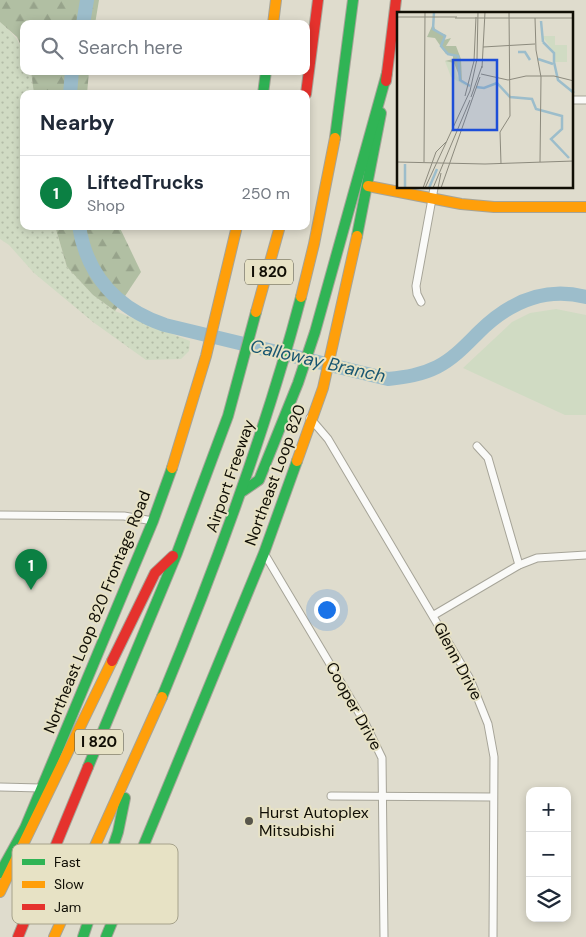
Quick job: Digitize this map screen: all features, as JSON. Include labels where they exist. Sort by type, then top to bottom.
[{"type":"main road","points":[[274,20],[276,0]]},
{"type":"main road","points":[[310,63],[318,0]]},
{"type":"main road","name":"Airport Freeway","points":[[98,844],[130,776],[174,674],[243,491],[279,379],[314,250],[335,136],[349,43],[353,0]]},
{"type":"main road","name":"Northeast Loop 820","points":[[144,844],[264,553],[310,418],[323,388],[336,338],[368,186],[387,73],[396,0]]},
{"type":"main road","points":[[243,491],[259,480],[298,383],[315,332],[387,73]]},
{"type":"main road","points":[[264,90],[265,75]]},
{"type":"main road","points":[[307,90],[308,75]]},
{"type":"main road","points":[[368,186],[432,198],[494,206],[586,207]]},
{"type":"main road","name":"Northeast Loop 820 Frontage Road","points":[[15,844],[41,788],[153,520],[179,449],[184,424],[206,356],[235,230]]},
{"type":"main road","name":"Airport Freeway","points":[[55,844],[177,553],[228,416],[257,317],[279,230]]},
{"type":"main road","points":[[23,844],[155,573],[177,553]]},
{"type":"main road","points":[[114,844],[130,776]]},
{"type":"main road","name":"Northeast Loop 820 Frontage Road","points":[[0,873],[12,850]]},
{"type":"main road","points":[[0,892],[12,867]]},
{"type":"main road","name":"Airport Freeway","points":[[54,937],[60,924]]},
{"type":"main road","points":[[83,937],[87,924]]},
{"type":"main road","name":"Northeast Loop 820","points":[[106,937],[111,924]]},
{"type":"street","points":[[421,302],[416,286],[434,189]]},
{"type":"street","name":"Glenn Drive","points":[[310,418],[328,439],[434,615],[470,678],[488,724],[494,757],[492,937]]},
{"type":"street","points":[[477,446],[488,458],[519,565]]},
{"type":"street","points":[[0,515],[124,516],[153,520]]},
{"type":"street","name":"Cooper Drive","points":[[264,553],[378,744],[382,758],[384,795],[384,937]]},
{"type":"street","points":[[434,615],[519,565],[537,558],[586,555]]},
{"type":"street","points":[[0,787],[41,788]]},
{"type":"street","points":[[331,796],[493,797]]},
{"type":"green space","points":[[0,0],[99,0],[96,20],[20,20],[20,43],[17,37],[0,22]]},
{"type":"green space","points":[[0,22],[12,33],[19,43],[20,75],[32,75],[33,90],[20,90],[20,230],[56,230],[67,267],[93,295],[115,311],[190,341],[189,351],[181,359],[146,360],[93,322],[34,273],[9,245],[0,239]]},
{"type":"green space","points":[[32,75],[89,75],[87,90],[33,90]]},
{"type":"green space","points":[[56,230],[121,230],[141,272],[115,311],[93,295],[67,267]]},
{"type":"green space","points":[[556,309],[586,315],[586,415],[565,415],[463,368],[512,322],[530,313]]},
{"type":"waterway","points":[[84,20],[87,0]]},
{"type":"waterway","points":[[70,90],[72,75]]},
{"type":"waterway","name":"Calloway Branch","points":[[80,230],[89,260],[107,288],[119,300],[148,318],[165,325],[388,379],[419,374],[443,364],[459,352],[490,322],[514,306],[528,300],[556,294],[586,297]]},
{"type":"traffic: fast","points":[[335,138],[353,0]]},
{"type":"traffic: fast","points":[[243,491],[259,480],[298,383],[315,332],[387,73]]},
{"type":"traffic: fast","points":[[264,90],[265,75]]},
{"type":"traffic: fast","points":[[357,236],[381,113]]},
{"type":"traffic: fast","points":[[162,697],[238,499],[272,399],[301,297]]},
{"type":"traffic: fast","points":[[88,767],[177,553],[228,416],[256,312]]},
{"type":"traffic: fast","points":[[144,844],[264,553],[297,461]]},
{"type":"traffic: fast","points":[[16,844],[25,828],[153,521],[172,468]]},
{"type":"traffic: fast","points":[[114,844],[125,798]]},
{"type":"traffic: fast","points":[[0,873],[12,851]]},
{"type":"traffic: fast","points":[[83,937],[87,924]]},
{"type":"traffic: fast","points":[[106,937],[111,924]]},
{"type":"traffic: slow","points":[[274,20],[276,0]]},
{"type":"traffic: slow","points":[[301,297],[314,244],[335,138]]},
{"type":"traffic: slow","points":[[368,186],[461,204],[494,207],[586,207]]},
{"type":"traffic: slow","points":[[172,468],[206,356],[236,230]]},
{"type":"traffic: slow","points":[[256,312],[279,230]]},
{"type":"traffic: slow","points":[[297,461],[323,388],[357,236]]},
{"type":"traffic: slow","points":[[23,844],[112,661]]},
{"type":"traffic: slow","points":[[96,844],[162,697]]},
{"type":"traffic: slow","points":[[0,892],[12,867]]},
{"type":"traffic: slow","points":[[54,937],[60,924]]},
{"type":"traffic: jam","points":[[310,63],[318,0]]},
{"type":"traffic: jam","points":[[386,81],[396,0]]},
{"type":"traffic: jam","points":[[307,90],[308,75]]},
{"type":"traffic: jam","points":[[112,661],[155,573],[173,556]]},
{"type":"traffic: jam","points":[[56,844],[88,767]]},
{"type":"traffic: jam","points":[[18,937],[23,924]]},
{"type":"place","name":"LiftedTrucks","points":[[31,590]]},
{"type":"place","name":"Hurst Autoplex Mitsubishi","points":[[249,821]]}]
